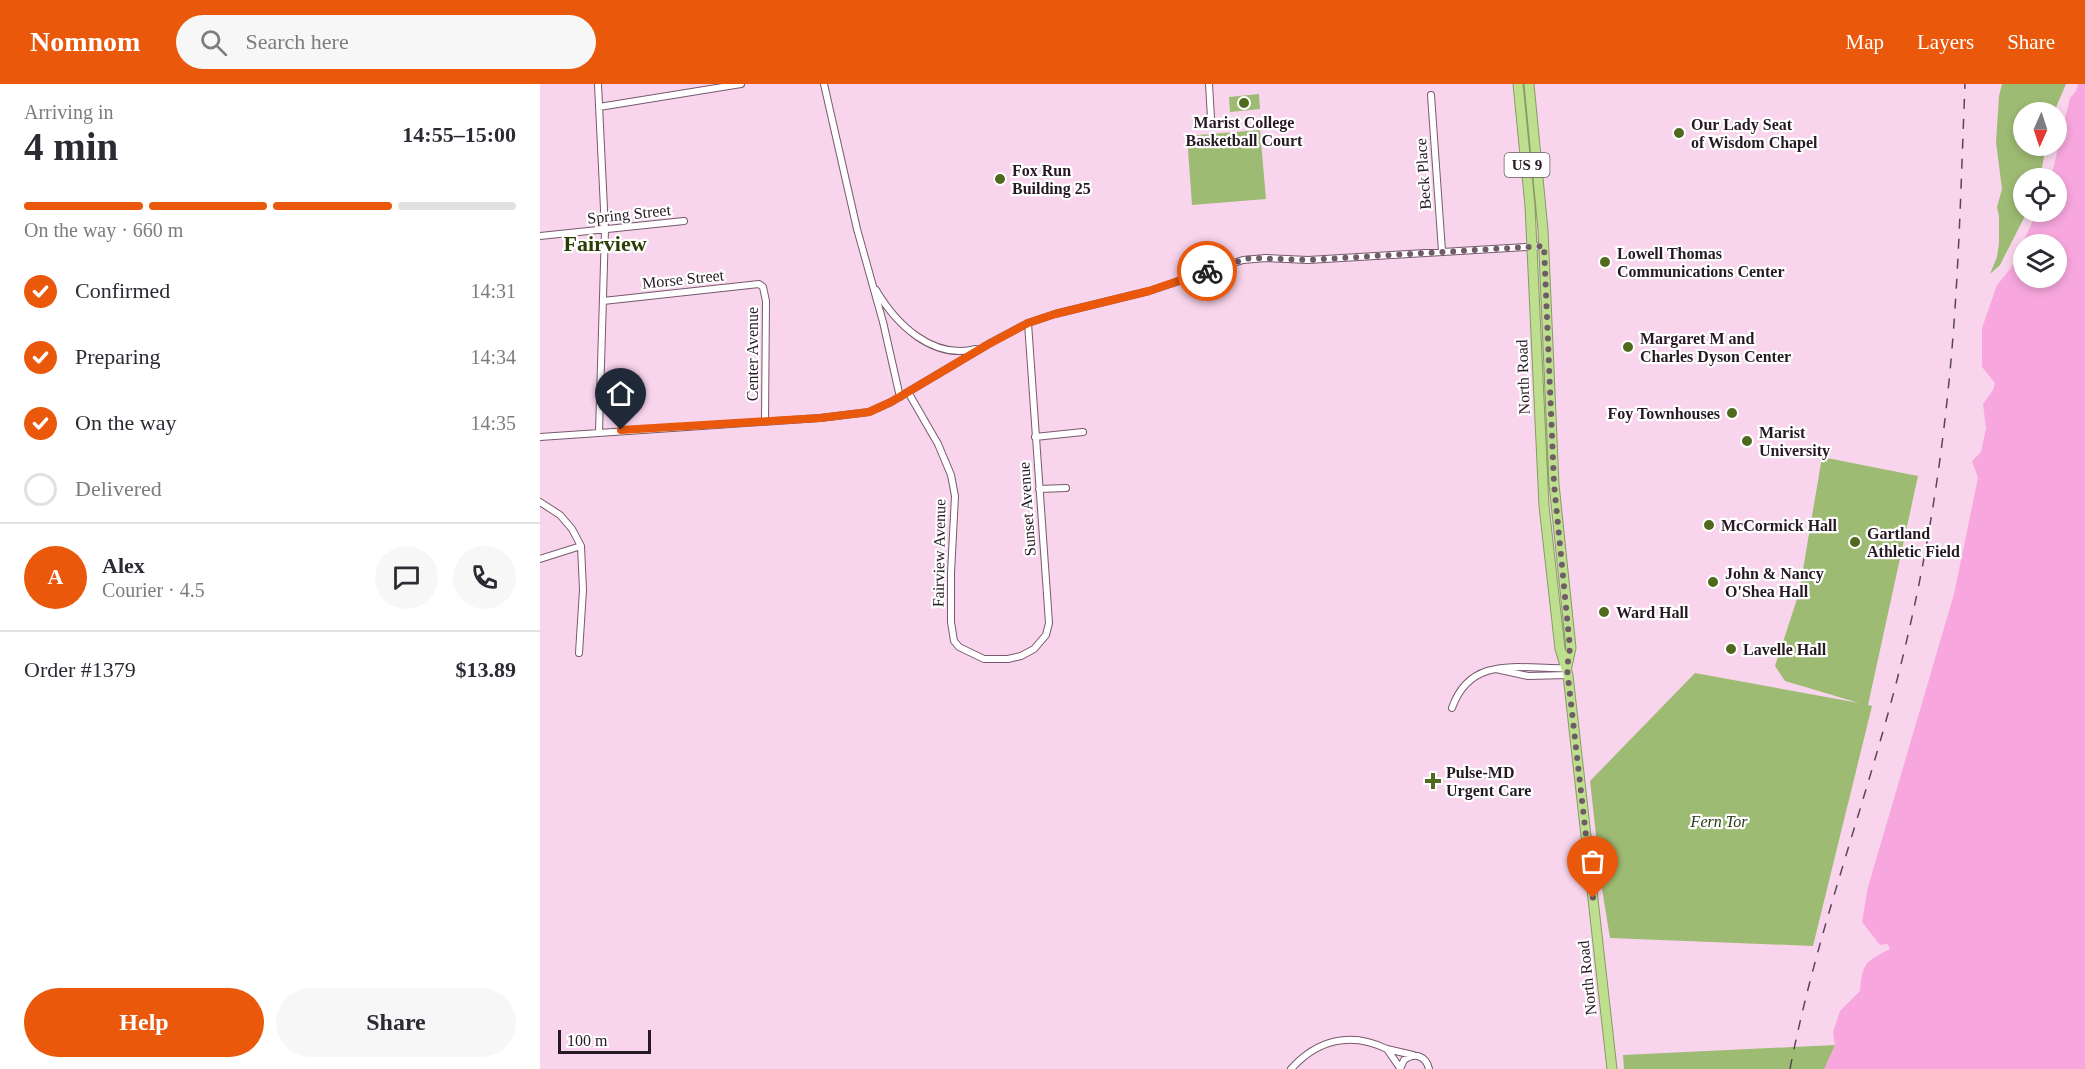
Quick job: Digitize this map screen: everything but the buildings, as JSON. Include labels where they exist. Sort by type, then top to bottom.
[{"type":"highway","name":"North Road","points":[[1518,84],[1528,175],[1544,506],[1560,649],[1567,672],[1612,1069]]},
{"type":"highway","name":"North Road","points":[[1529,84],[1544,246],[1554,484],[1570,648],[1567,672]]},
{"type":"street","points":[[598,84],[605,230],[599,432]]},
{"type":"street","points":[[599,107],[741,84]]},
{"type":"street","points":[[824,84],[868,272],[888,339],[900,398]]},
{"type":"street","points":[[1209,84],[1211,118]]},
{"type":"street","name":"Beck Place","points":[[1431,94],[1442,251]]},
{"type":"street","name":"Spring Street","points":[[540,237],[684,221]]},
{"type":"street","points":[[540,437],[862,413],[900,398],[1028,323],[1143,292],[1250,258],[1308,260],[1544,246]]},
{"type":"street","points":[[868,272],[881,298],[893,315],[922,340],[946,350],[959,352],[987,345]]},
{"type":"street","name":"Morse Street","points":[[603,300],[759,284],[764,288]]},
{"type":"street","name":"Center Avenue","points":[[764,288],[766,302],[765,421]]},
{"type":"street","name":"Sunset Avenue","points":[[996,659],[1021,656],[1034,648],[1046,635],[1049,623],[1028,323]]},
{"type":"street","name":"Fairview Avenue","points":[[908,392],[938,444],[951,475],[955,496],[951,573],[951,622],[954,641],[972,655],[996,659]]},
{"type":"street","points":[[1035,437],[1083,432]]},
{"type":"street","points":[[1039,489],[1066,488]]},
{"type":"street","points":[[540,502],[560,515],[572,529],[581,546],[583,590],[579,653]]},
{"type":"street","points":[[540,559],[581,546]]},
{"type":"street","points":[[1452,708],[1467,682],[1496,668],[1503,666],[1567,672]]},
{"type":"street","points":[[1291,1069],[1311,1051],[1331,1042],[1358,1041],[1422,1057],[1426,1060],[1429,1069]]},
{"type":"street","points":[[1387,1049],[1400,1069]]},
{"type":"street","points":[[1400,1069],[1404,1060],[1413,1055]]},
{"type":"green space","points":[[2002,84],[2066,84],[2058,102],[2013,102],[2013,156],[2044,156],[2042,168],[2013,168],[2013,222],[2022,222],[2016,234],[2013,234],[2013,239],[2000,265],[1990,274],[1997,257],[1999,243],[1997,207],[2002,189],[1996,142]]},
{"type":"green space","name":"Marist College Basketball Court","points":[[1259,94],[1260,109],[1230,112],[1229,97]]},
{"type":"green space","points":[[1260,130],[1266,199],[1192,205],[1187,136]]},
{"type":"green space","name":"Fern Tor","points":[[1822,457],[1918,476],[1868,705],[1872,706],[1813,946],[1610,938],[1590,781],[1695,673],[1859,703],[1785,681],[1775,666],[1799,593]]},
{"type":"green space","points":[[1835,1045],[1828,1069],[1624,1069],[1623,1055]]},
{"type":"shaded area","points":[[2078,84],[2085,84],[2085,1069],[1824,1069],[1835,1045],[1833,1032],[1840,1011],[1860,991],[1862,974],[1870,960],[1890,949],[1888,944],[1880,945],[1862,922],[1868,887],[1954,594],[1978,478],[1972,461],[1981,452],[1986,428],[1983,404],[1995,383],[1982,367],[1982,328],[1997,285],[2013,264],[2013,288],[2067,288],[2067,234],[2027,234],[2032,222],[2067,222],[2067,168],[2053,168],[2056,156],[2067,156],[2067,111],[2070,98]]},
{"type":"railway","points":[[1790,1069],[1816,957],[1897,682],[1929,531],[1943,435],[1953,335],[1965,84]]},
{"type":"way so far","points":[[1207,271],[1250,258],[1308,260],[1544,246],[1551,439],[1557,527],[1570,648],[1567,668],[1593,898]]},
{"type":"place","name":"Marist College Basketball Court","points":[[1244,103]]},
{"type":"place","name":"Our Lady Seat of Wisdom Chapel","points":[[1679,133]]},
{"type":"place","name":"Fox Run Building 25","points":[[1000,179]]},
{"type":"place","name":"Lowell Thomas Communications Center","points":[[1605,262]]},
{"type":"place","name":"Margaret M and Charles Dyson Center","points":[[1628,347]]},
{"type":"place","name":"Foy Townhouses","points":[[1732,413]]},
{"type":"place","name":"Marist University","points":[[1747,441]]},
{"type":"place","name":"McCormick Hall","points":[[1709,525]]},
{"type":"place","name":"Gartland Athletic Field","points":[[1855,542]]},
{"type":"place","name":"John & Nancy O'Shea Hall","points":[[1713,582]]},
{"type":"place","name":"Ward Hall","points":[[1604,612]]},
{"type":"place","name":"Lavelle Hall","points":[[1731,649]]},
{"type":"place","name":"Pulse-MD Urgent Care","points":[[1433,781]]},
{"type":"district","name":"Fairview","points":[[605,243]]},
{"type":"route","points":[[621,430],[820,418],[869,412],[891,402],[1028,323],[1149,291],[1207,271]]}]
